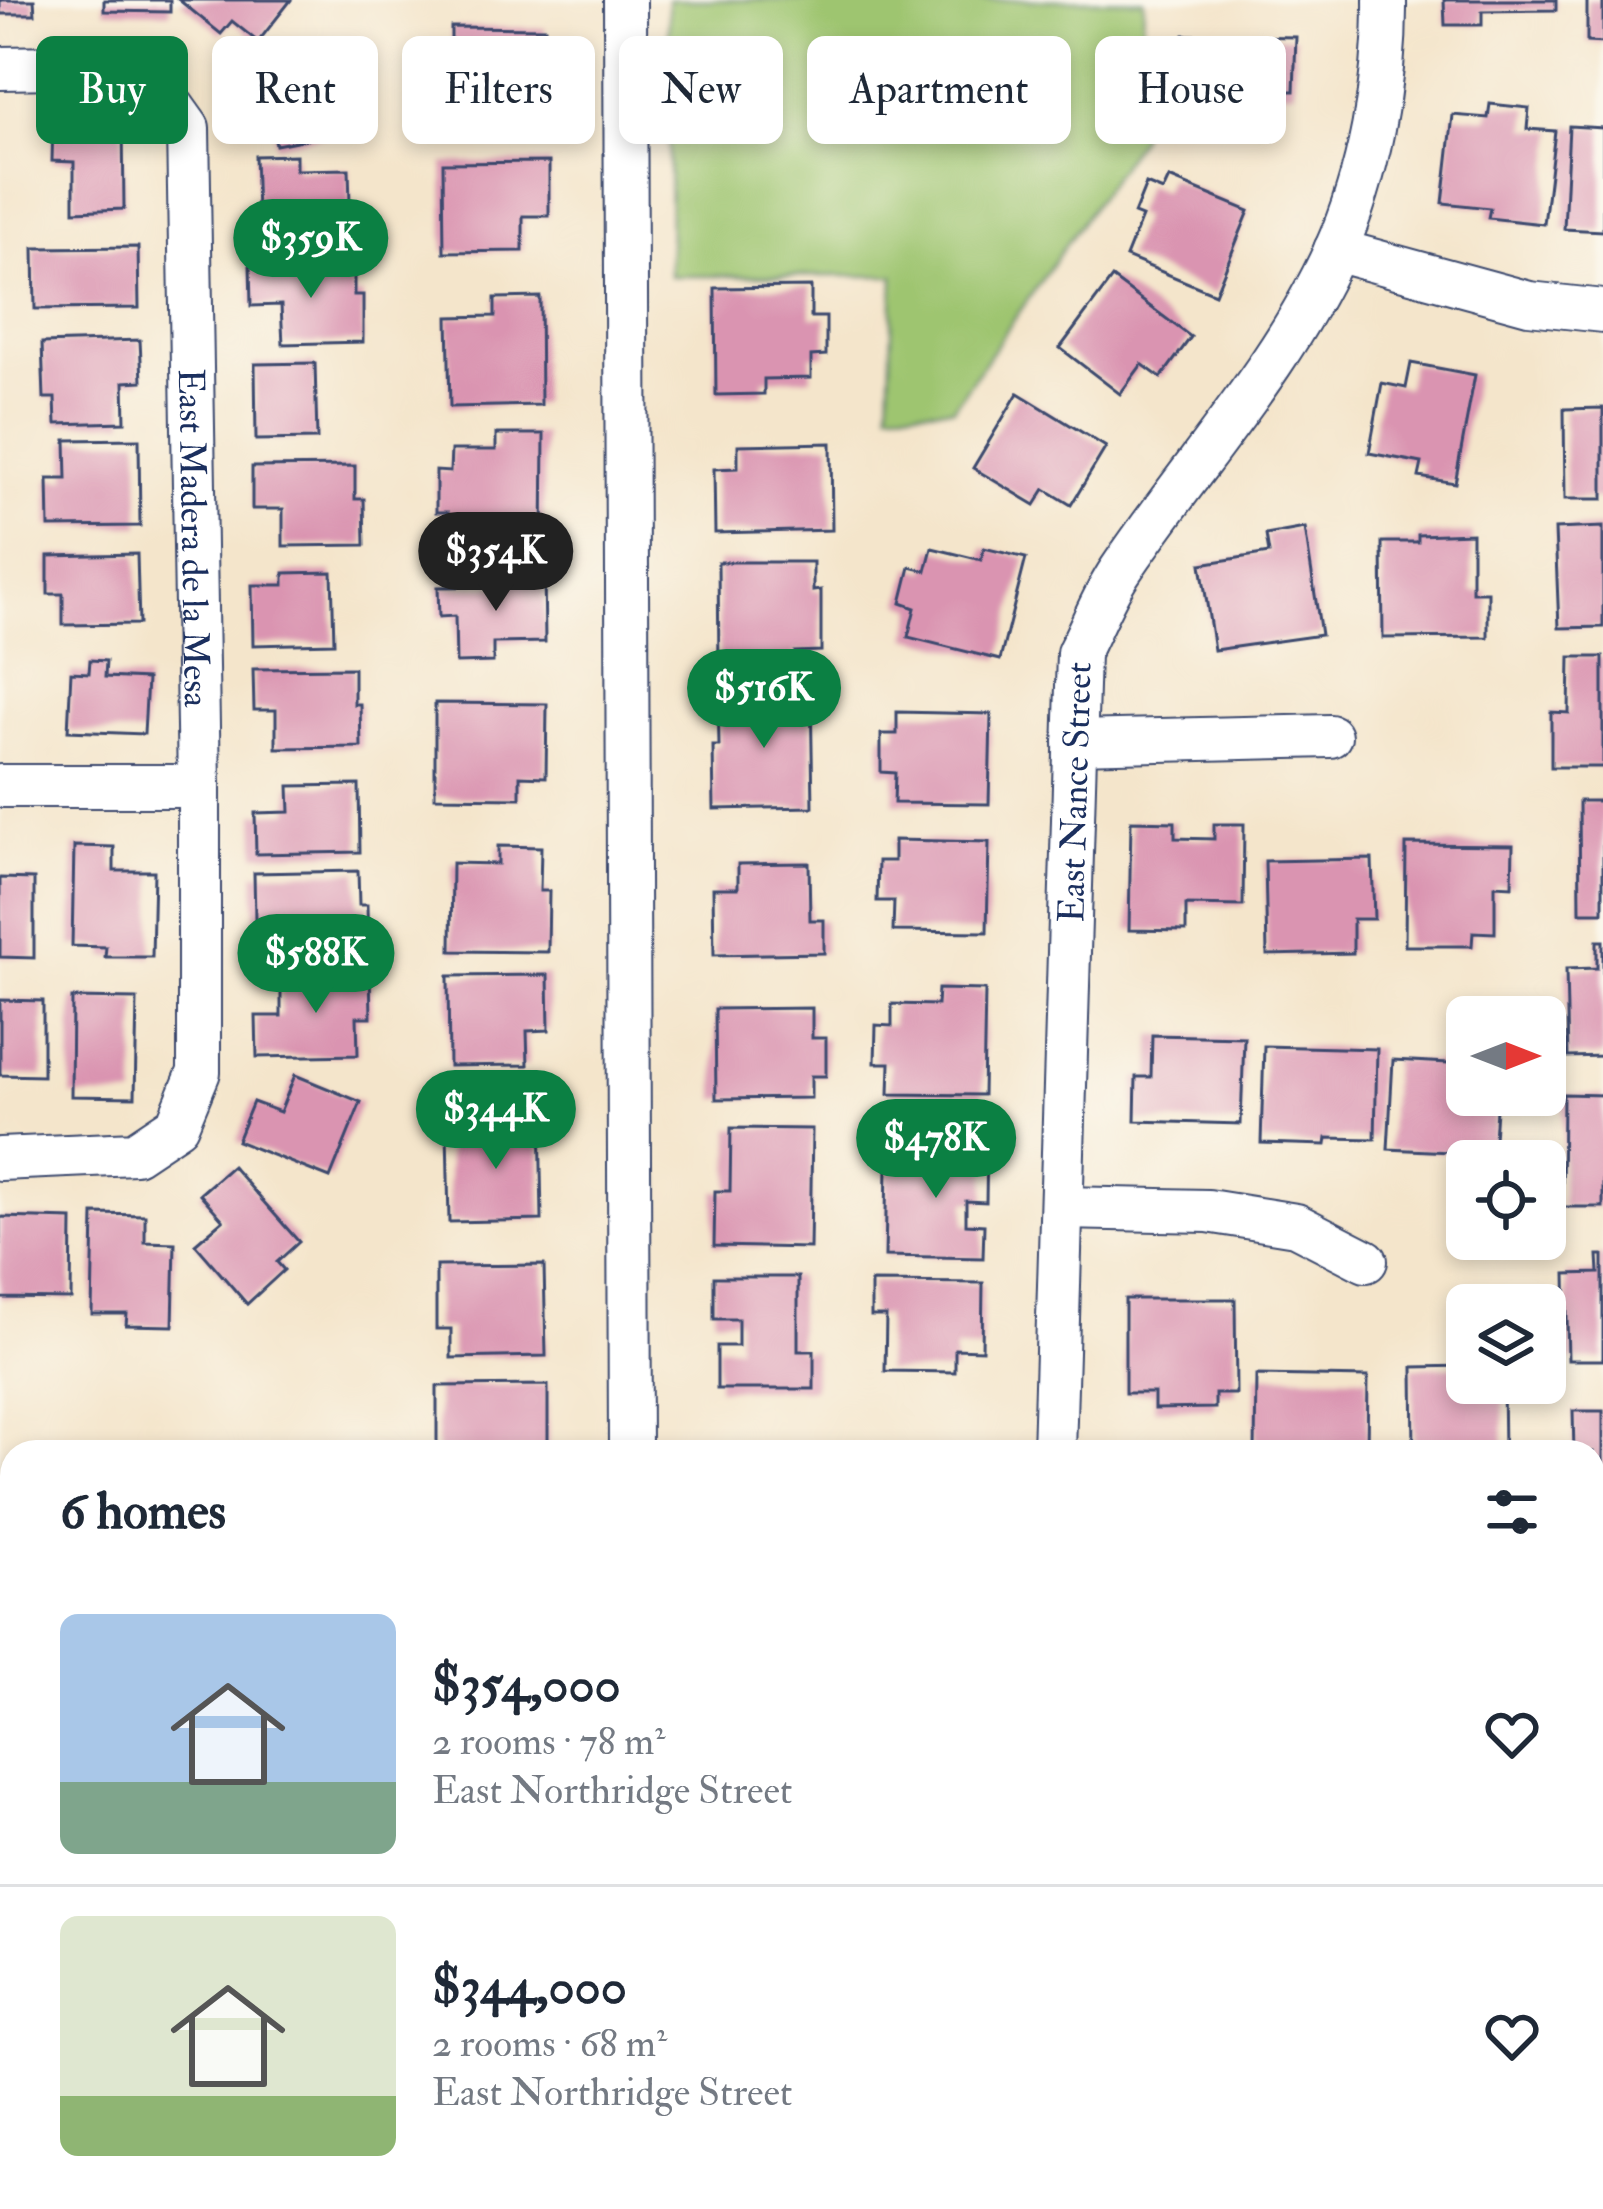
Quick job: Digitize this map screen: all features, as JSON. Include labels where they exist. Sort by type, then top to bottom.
[{"type":"street","points":[[626,0],[630,1440]]},
{"type":"street","name":"East Nance Street","points":[[1054,1440],[1078,652],[1117,575],[1238,408],[1335,250],[1371,139],[1385,0]]},
{"type":"street","name":"East Madera de la Mesa","points":[[0,68],[116,67],[158,86],[188,128],[199,786],[199,1072],[177,1125],[136,1153],[0,1159]]},
{"type":"street","points":[[1335,250],[1528,303],[1603,311]]},
{"type":"street","points":[[1075,742],[1330,736]]},
{"type":"street","points":[[0,786],[199,786]]},
{"type":"street","points":[[1062,1208],[1208,1211],[1296,1225],[1366,1261]]},
{"type":"green space","points":[[668,0],[1144,0],[1143,36],[1095,36],[1095,144],[1135,144],[953,408],[889,410],[894,276],[670,276],[669,144],[783,144],[783,36],[668,36]]},
{"type":"building","points":[[0,0],[34,0],[35,14],[0,14]]},
{"type":"building","points":[[104,0],[170,0],[170,12],[104,11]]},
{"type":"building","points":[[179,0],[291,0],[263,36],[251,36],[232,21],[221,34]]},
{"type":"building","points":[[1444,0],[1556,0],[1556,10],[1482,11],[1482,25],[1445,25]]},
{"type":"building","points":[[1587,0],[1603,0],[1603,43],[1587,42]]},
{"type":"building","points":[[451,27],[545,28],[545,36],[451,36]]},
{"type":"building","points":[[1286,37],[1296,37],[1294,91],[1286,91]]},
{"type":"building","points":[[1490,104],[1529,108],[1527,129],[1555,131],[1544,224],[1488,218],[1490,208],[1443,203],[1453,115],[1488,118]]},
{"type":"building","points":[[1569,126],[1603,128],[1603,231],[1564,229]]},
{"type":"building","points":[[52,144],[123,144],[124,209],[74,211],[74,162],[52,161]]},
{"type":"building","points":[[296,155],[296,170],[349,169],[351,239],[282,240],[281,211],[257,211],[255,156]]},
{"type":"building","points":[[549,162],[549,216],[523,216],[523,251],[444,252],[443,163]]},
{"type":"building","points":[[1169,178],[1249,211],[1215,294],[1126,257],[1142,217],[1134,214],[1146,184],[1163,191]]},
{"type":"building","points":[[138,247],[139,308],[35,309],[34,248]]},
{"type":"building","points":[[354,262],[354,295],[363,295],[363,342],[283,344],[281,305],[251,306],[250,264]]},
{"type":"building","points":[[1112,278],[1191,337],[1161,378],[1142,364],[1120,394],[1060,348]]},
{"type":"building","points":[[811,287],[811,317],[826,317],[826,355],[811,356],[811,378],[764,379],[764,394],[716,395],[715,288]]},
{"type":"building","points":[[540,297],[541,405],[450,407],[448,317],[495,316],[495,298]]},
{"type":"building","points":[[140,340],[142,381],[124,382],[125,422],[56,424],[55,398],[44,398],[42,343]]},
{"type":"building","points":[[315,363],[317,439],[256,440],[255,364]]},
{"type":"building","points":[[1411,363],[1475,375],[1455,483],[1419,477],[1422,463],[1369,453],[1382,383],[1406,388]]},
{"type":"building","points":[[1018,393],[1106,447],[1071,505],[1045,489],[1035,505],[973,468]]},
{"type":"building","points":[[1603,408],[1603,499],[1565,499],[1564,409]]},
{"type":"building","points":[[496,434],[544,434],[543,541],[448,540],[448,512],[436,512],[436,471],[450,472],[451,450],[496,450]]},
{"type":"building","points":[[139,439],[140,526],[49,527],[48,479],[67,479],[66,440]]},
{"type":"building","points":[[831,443],[832,530],[715,533],[714,469],[738,468],[738,445]]},
{"type":"building","points":[[355,466],[355,499],[364,499],[365,545],[283,546],[283,509],[252,509],[252,467]]},
{"type":"building","points":[[1603,527],[1603,627],[1559,628],[1555,529]]},
{"type":"building","points":[[1305,528],[1321,635],[1214,650],[1201,564],[1269,553],[1266,535]]},
{"type":"building","points":[[1472,533],[1472,592],[1488,592],[1488,637],[1383,638],[1382,542]]},
{"type":"building","points":[[932,548],[981,560],[984,548],[1026,558],[1000,660],[908,637],[915,608],[901,603],[910,567],[926,571]]},
{"type":"building","points":[[137,554],[139,624],[63,625],[63,594],[48,594],[48,556]]},
{"type":"building","points":[[718,562],[813,562],[813,591],[821,590],[821,651],[795,652],[795,681],[761,681],[761,668],[719,668]]},
{"type":"building","points":[[506,570],[544,570],[545,642],[493,643],[493,662],[456,663],[455,616],[439,617],[438,587],[506,586]]},
{"type":"building","points":[[332,572],[334,643],[253,645],[252,585],[284,585],[284,573]]},
{"type":"building","points":[[1570,657],[1603,657],[1603,767],[1551,767],[1551,712],[1569,713]]},
{"type":"building","points":[[90,660],[106,661],[105,677],[147,679],[144,734],[68,731],[71,672],[89,673]]},
{"type":"building","points":[[354,668],[361,747],[276,748],[276,710],[254,710],[253,669]]},
{"type":"building","points":[[811,691],[813,807],[714,809],[718,693]]},
{"type":"building","points":[[435,703],[547,704],[546,777],[520,776],[520,798],[435,797]]},
{"type":"building","points":[[897,712],[991,714],[989,804],[894,803],[895,773],[881,772],[881,734],[897,734]]},
{"type":"building","points":[[359,785],[360,852],[256,854],[255,813],[290,812],[289,786]]},
{"type":"building","points":[[1579,801],[1603,801],[1603,912],[1580,912]]},
{"type":"building","points":[[1131,821],[1175,822],[1175,838],[1214,839],[1214,824],[1244,824],[1243,906],[1186,905],[1186,931],[1129,930]]},
{"type":"building","points":[[894,840],[989,842],[987,932],[893,931],[894,901],[877,901],[878,861],[894,861]]},
{"type":"building","points":[[1406,844],[1513,845],[1512,886],[1495,885],[1495,933],[1473,932],[1472,946],[1405,946]]},
{"type":"building","points":[[74,846],[114,847],[114,871],[154,871],[152,957],[105,957],[106,947],[72,946]]},
{"type":"building","points":[[498,846],[541,847],[540,891],[549,891],[548,952],[451,951],[452,863],[498,864]]},
{"type":"building","points":[[1372,859],[1374,919],[1353,919],[1353,953],[1267,955],[1265,861]]},
{"type":"building","points":[[809,863],[810,920],[824,920],[824,953],[714,955],[713,888],[738,888],[738,864]]},
{"type":"building","points":[[358,871],[359,905],[367,905],[368,952],[287,954],[287,918],[255,919],[254,873]]},
{"type":"building","points":[[0,878],[34,879],[34,958],[0,957]]},
{"type":"building","points":[[1597,941],[1603,941],[1603,1056],[1568,1057],[1566,969],[1597,968]]},
{"type":"building","points":[[370,973],[371,1017],[357,1017],[358,1055],[257,1057],[256,1016],[281,1016],[281,974]]},
{"type":"building","points":[[548,975],[549,1030],[527,1031],[528,1065],[449,1066],[448,976]]},
{"type":"building","points":[[938,989],[985,990],[983,1095],[889,1094],[890,1063],[875,1063],[876,1025],[892,1026],[892,1004],[937,1005]]},
{"type":"building","points":[[72,998],[137,999],[135,1097],[71,1096]]},
{"type":"building","points":[[0,1000],[43,1001],[43,1076],[0,1075]]},
{"type":"building","points":[[812,1008],[812,1038],[826,1038],[826,1076],[811,1076],[811,1098],[716,1099],[715,1009]]},
{"type":"building","points":[[1152,1035],[1244,1037],[1241,1124],[1135,1121],[1136,1077],[1151,1077]]},
{"type":"building","points":[[1264,1046],[1377,1049],[1375,1139],[1327,1138],[1326,1145],[1261,1143]]},
{"type":"building","points":[[1393,1060],[1446,1063],[1446,1116],[1496,1116],[1494,1140],[1446,1140],[1446,1152],[1388,1149]]},
{"type":"building","points":[[295,1075],[361,1102],[330,1178],[237,1141],[253,1102],[280,1112]]},
{"type":"building","points":[[1566,1094],[1603,1095],[1603,1207],[1566,1207]]},
{"type":"building","points":[[540,1113],[542,1220],[449,1222],[447,1131],[498,1130],[498,1115]]},
{"type":"building","points":[[731,1128],[812,1129],[810,1248],[714,1246],[715,1191],[730,1191]]},
{"type":"building","points":[[902,1141],[987,1144],[986,1202],[966,1201],[966,1224],[984,1225],[983,1258],[885,1256],[887,1170],[902,1170]]},
{"type":"building","points":[[232,1166],[299,1242],[277,1262],[284,1270],[247,1304],[195,1244],[223,1220],[200,1194]]},
{"type":"building","points":[[94,1214],[145,1215],[145,1242],[175,1243],[173,1326],[126,1325],[127,1314],[92,1314]]},
{"type":"building","points":[[0,1217],[72,1219],[71,1299],[0,1298]]},
{"type":"building","points":[[1598,1255],[1603,1255],[1603,1360],[1568,1360],[1566,1274],[1599,1273]]},
{"type":"building","points":[[544,1265],[546,1356],[451,1358],[451,1329],[436,1329],[436,1266]]},
{"type":"building","points":[[714,1277],[798,1277],[798,1351],[814,1351],[814,1389],[717,1389],[717,1346],[738,1346],[738,1319],[714,1319]]},
{"type":"building","points":[[871,1282],[983,1283],[982,1350],[955,1349],[955,1372],[885,1371],[886,1316],[871,1316]]},
{"type":"building","points":[[1125,1299],[1235,1299],[1236,1394],[1215,1394],[1215,1408],[1154,1409],[1154,1393],[1125,1393]]},
{"type":"building","points":[[1446,1366],[1446,1404],[1503,1404],[1504,1440],[1414,1440],[1413,1367]]},
{"type":"building","points":[[1256,1375],[1368,1377],[1367,1440],[1255,1440]]},
{"type":"building","points":[[548,1385],[548,1440],[437,1440],[437,1386]]},
{"type":"building","points":[[1573,1411],[1603,1411],[1603,1440],[1574,1440]]}]
